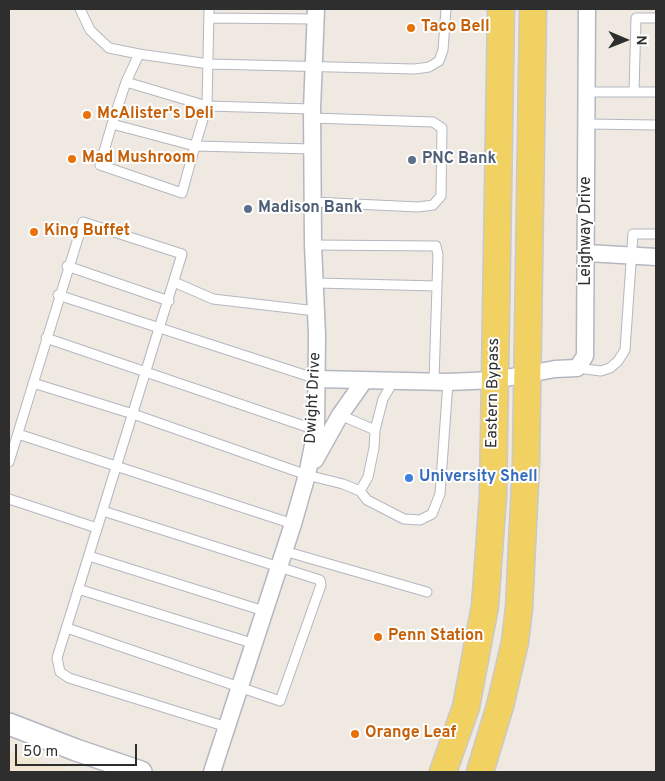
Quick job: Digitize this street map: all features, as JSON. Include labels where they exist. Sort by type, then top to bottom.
[{"type":"main road","name":"Eastern Bypass","points":[[444,772],[466,707],[486,606],[492,496],[495,380],[501,9]]},
{"type":"main road","name":"Eastern Bypass","points":[[480,772],[500,706],[517,625],[526,462],[533,9]]},
{"type":"street","name":"Leighway Drive","points":[[577,368],[585,356],[587,9]]},
{"type":"street","name":"Dwight Drive","points":[[212,772],[293,524],[307,475],[316,430],[316,283],[313,244],[312,67],[316,14]]},
{"type":"street","points":[[587,253],[656,257]]},
{"type":"street","points":[[317,379],[394,382],[495,380],[577,368]]},
{"type":"street","points":[[307,475],[340,415],[364,381]]},
{"type":"street","points":[[10,726],[141,772]]},
{"type":"lane","points":[[80,9],[90,30],[109,48],[138,54],[208,64],[415,69],[429,67],[439,61],[443,50],[446,9]]},
{"type":"lane","points":[[138,54],[126,82],[100,165],[182,193],[207,106],[209,9]]},
{"type":"lane","points":[[634,92],[636,13],[656,18]]},
{"type":"lane","points":[[209,18],[316,14]]},
{"type":"lane","points":[[126,82],[207,106],[433,122],[442,128],[441,196],[433,205],[418,207],[313,202]]},
{"type":"lane","points":[[587,92],[656,92]]},
{"type":"lane","points":[[112,124],[195,146],[313,149]]},
{"type":"lane","points":[[587,124],[656,125]]},
{"type":"lane","points":[[9,462],[58,295],[82,222],[182,254],[57,658],[60,672],[69,678],[227,727]]},
{"type":"lane","points":[[577,368],[601,371],[610,368],[618,361],[625,350],[629,278],[633,256],[633,234],[656,234]]},
{"type":"lane","points":[[33,383],[132,414],[307,475],[344,484],[360,491],[367,500],[404,519],[420,520],[432,514],[440,494],[441,382],[437,286],[438,255],[436,246],[313,244]]},
{"type":"lane","points":[[67,266],[169,301]]},
{"type":"lane","points":[[174,282],[213,299],[316,311]]},
{"type":"lane","points":[[316,283],[437,286]]},
{"type":"lane","points":[[58,295],[317,379]]},
{"type":"lane","points":[[46,338],[316,430]]},
{"type":"lane","points":[[360,491],[368,477],[374,448],[375,430],[383,399],[394,382]]},
{"type":"lane","points":[[340,415],[375,430]]},
{"type":"lane","points":[[18,434],[293,524]]},
{"type":"lane","points":[[9,499],[97,528]]},
{"type":"lane","points":[[67,628],[280,701],[321,586],[320,580],[103,511]]},
{"type":"lane","points":[[284,551],[428,592]]},
{"type":"lane","points":[[89,556],[264,611]]},
{"type":"lane","points":[[78,589],[255,644]]},
{"type":"shaded area","points":[[9,750],[74,772],[9,772]]},
{"type":"place","name":"Taco Bell","points":[[411,28]]},
{"type":"place","name":"McAlister's Deli","points":[[87,115]]},
{"type":"place","name":"Mad Mushroom","points":[[72,159]]},
{"type":"place","name":"PNC Bank","points":[[412,160]]},
{"type":"place","name":"Madison Bank","points":[[248,209]]},
{"type":"place","name":"King Buffet","points":[[34,232]]},
{"type":"place","name":"University Shell","points":[[409,478]]},
{"type":"place","name":"Penn Station","points":[[378,637]]},
{"type":"place","name":"Orange Leaf","points":[[355,734]]}]
